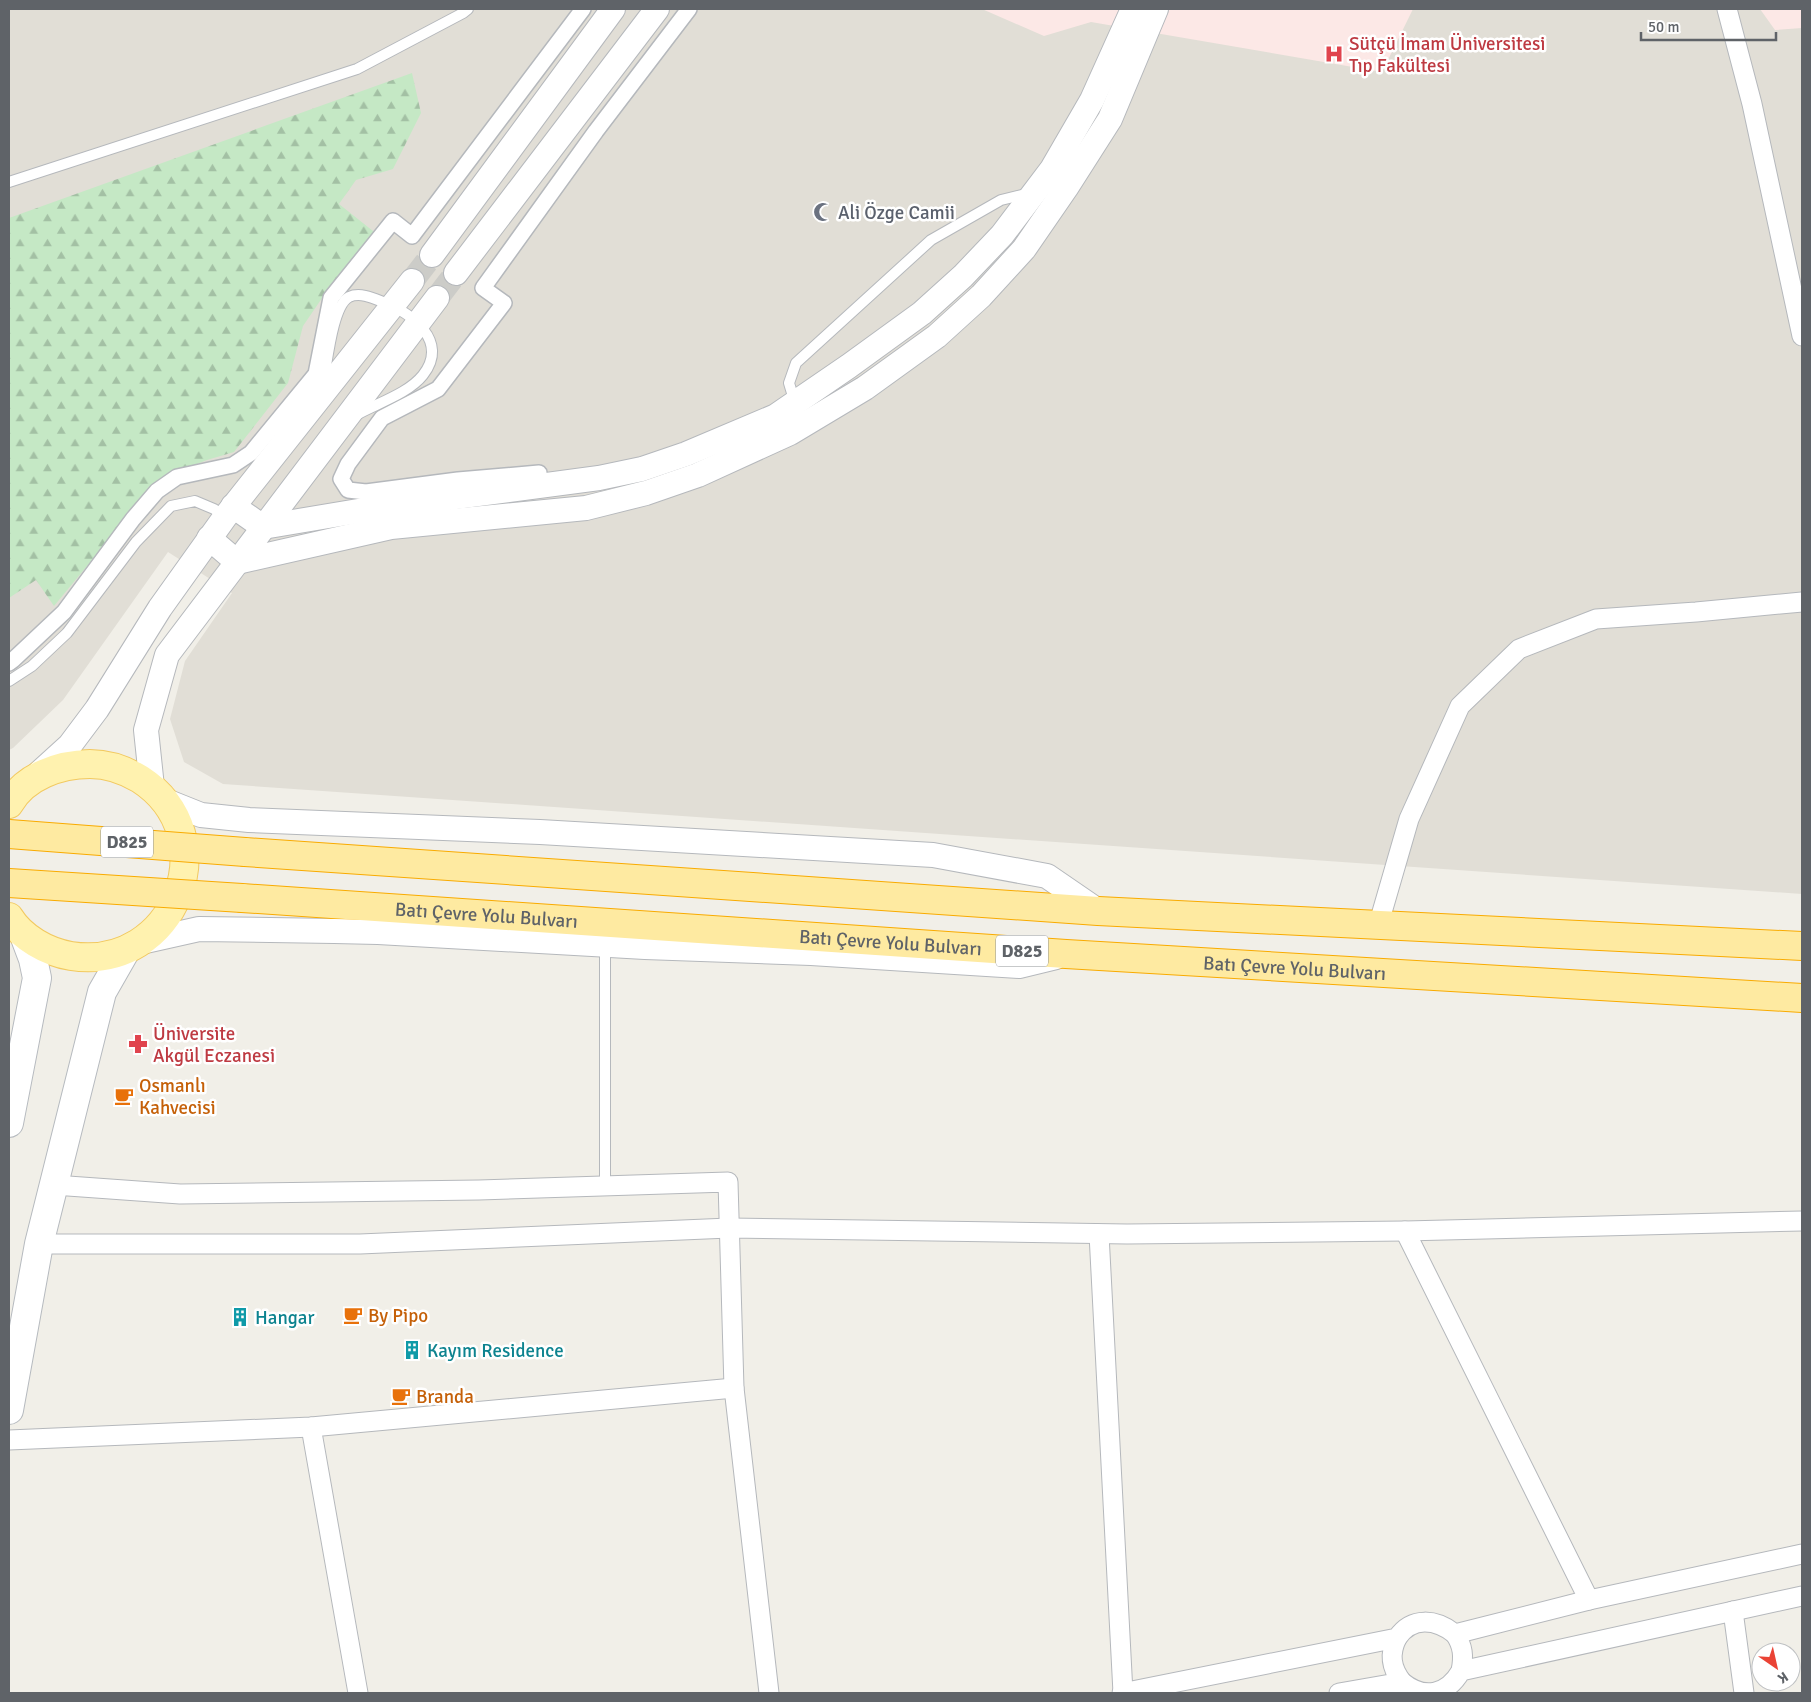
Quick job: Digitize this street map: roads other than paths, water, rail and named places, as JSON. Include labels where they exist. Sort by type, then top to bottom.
[{"type":"highway","name":"D825","points":[[9,834],[1098,911],[1802,946]]},
{"type":"highway","name":"Batı Çevre Yolu Bulvarı","points":[[9,883],[1066,954],[1802,998]]},
{"type":"main road","points":[[9,1410],[39,1244],[102,992],[134,946],[164,920],[180,892],[185,861],[180,830],[159,794],[128,772],[102,764],[74,764],[47,772],[13,797]]},
{"type":"main road","points":[[14,924],[42,947],[62,955],[76,957],[105,956],[134,946]]},
{"type":"main road","points":[[9,1122],[37,978],[33,959],[14,924]]},
{"type":"street","points":[[9,663],[64,612],[133,519],[157,490],[177,477],[233,465],[251,453],[316,374],[332,298],[393,221],[412,236],[583,9]]},
{"type":"street","points":[[432,255],[614,9]]},
{"type":"street","points":[[456,273],[656,9]]},
{"type":"street","points":[[539,473],[458,480],[366,492],[348,490],[341,479],[348,464],[382,418],[438,389],[504,303],[482,288],[596,131],[689,9]]},
{"type":"street","points":[[237,562],[392,527],[586,508],[646,493],[698,475],[790,433],[799,414],[922,313],[963,276],[1002,234],[1052,169],[1092,100],[1133,9]]},
{"type":"street","points":[[229,511],[263,527],[388,506],[598,478],[642,469],[686,454],[776,416],[799,414],[865,388],[937,336],[981,296],[1024,249],[1110,119],[1156,9]]},
{"type":"street","points":[[1727,9],[1752,104],[1802,332]]},
{"type":"street","points":[[13,797],[70,745],[97,709],[160,608],[209,538],[412,281]]},
{"type":"street","points":[[437,298],[167,655],[146,730],[159,794],[201,816],[249,820],[540,832],[933,854],[1047,876],[1098,911]]},
{"type":"street","points":[[209,538],[237,562]]},
{"type":"street","points":[[1378,926],[1409,819],[1460,706],[1519,649],[1596,619],[1802,602]]},
{"type":"street","points":[[134,946],[198,929],[378,932],[605,945],[811,953],[1019,966],[1066,954]]},
{"type":"street","points":[[54,1185],[180,1194],[479,1190],[728,1182],[734,1388],[769,1693]]},
{"type":"street","points":[[39,1244],[360,1244],[729,1228],[1099,1234],[1405,1231],[1802,1221]]},
{"type":"street","points":[[1405,1231],[1588,1600]]},
{"type":"street","points":[[1099,1234],[1123,1693],[1398,1638]]},
{"type":"street","points":[[9,1440],[311,1428],[734,1388]]},
{"type":"street","points":[[311,1428],[358,1693]]},
{"type":"street","points":[[1455,1634],[1588,1600],[1802,1554]]},
{"type":"street","points":[[1459,1681],[1463,1651],[1455,1634],[1445,1626],[1434,1622],[1421,1622],[1409,1627],[1398,1638],[1394,1646],[1392,1664],[1395,1674],[1410,1688],[1420,1693],[1431,1693],[1459,1681],[1733,1611],[1802,1596]]},
{"type":"street","points":[[1733,1611],[1744,1693]]},
{"type":"street","points":[[1338,1693],[1402,1682]]},
{"type":"lane","points":[[9,182],[357,69],[468,9]]},
{"type":"lane","points":[[799,414],[789,383],[796,363],[931,240],[1000,200],[1034,192]]},
{"type":"lane","points":[[320,398],[331,338],[342,305],[349,297],[360,295],[371,297],[392,306],[418,323],[426,333],[431,345],[432,355],[428,368],[422,377],[391,398],[344,421]]},
{"type":"lane","points":[[9,681],[32,666],[67,633],[136,542],[172,506],[195,501],[214,509],[229,511]]},
{"type":"lane","points":[[605,945],[605,1186]]},
{"type":"tunnel","points":[[412,281],[432,255]]},
{"type":"tunnel","points":[[437,298],[456,273]]},
{"type":"place","name":"Sütçü İmam Üniversitesi Tıp Fakültesi","points":[[1334,54]]},
{"type":"place","name":"Ali Özge Camii","points":[[823,212]]},
{"type":"place","name":"Üniversite Akgül Eczanesi","points":[[138,1044]]},
{"type":"place","name":"Osmanlı Kahvecisi","points":[[124,1096]]},
{"type":"place","name":"By Pipo","points":[[353,1315]]},
{"type":"place","name":"Hangar","points":[[240,1317]]},
{"type":"place","name":"Kayım Residence","points":[[412,1350]]},
{"type":"place","name":"Branda","points":[[401,1396]]}]
